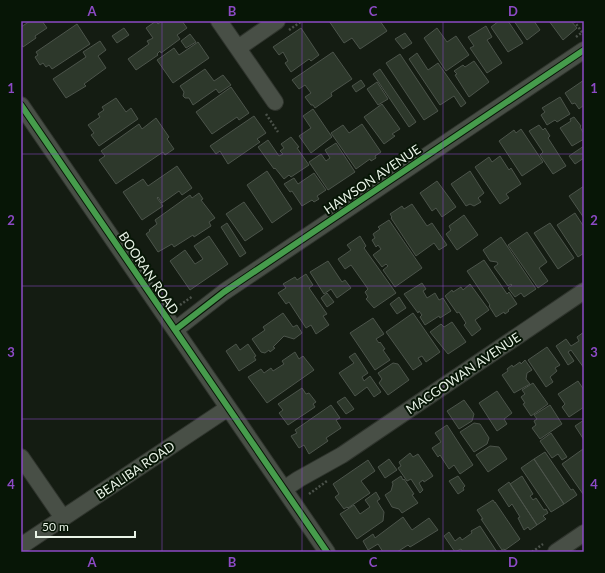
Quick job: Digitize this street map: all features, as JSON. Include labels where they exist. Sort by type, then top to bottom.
[{"type":"street","points":[[219,21],[275,102]]},
{"type":"street","points":[[238,48],[277,21]]},
{"type":"street","name":"HAWSON AVENUE","points":[[173,326],[584,50]]},
{"type":"street","name":"BOORAN ROAD","points":[[21,105],[327,552]]},
{"type":"street","name":"MACGOWAN AVENUE","points":[[286,493],[304,486],[342,455],[584,291]]},
{"type":"street","name":"BEALIBA ROAD","points":[[21,546],[228,408]]},
{"type":"street","points":[[21,457],[63,518]]},
{"type":"street","points":[[556,552],[584,533]]},
{"type":"path","points":[[574,21],[584,35]]},
{"type":"building","points":[[30,21],[42,21],[47,28],[23,47],[21,44],[21,27]]},
{"type":"building","points":[[156,21],[158,24],[162,21],[182,21],[187,28],[177,35],[180,39],[161,53],[160,51],[157,54],[158,55],[136,70],[128,59],[149,44],[147,41],[153,38],[146,28]]},
{"type":"building","points":[[329,21],[380,21],[387,31],[360,49],[352,38],[344,43]]},
{"type":"building","points":[[499,21],[508,21],[523,43],[508,52],[491,27]]},
{"type":"building","points":[[514,21],[534,21],[540,30],[527,40]]},
{"type":"building","points":[[549,21],[571,21],[577,28],[563,40]]},
{"type":"building","points":[[77,24],[90,44],[52,69],[49,65],[46,67],[43,63],[40,65],[35,57],[38,55],[36,52]]},
{"type":"building","points":[[486,26],[492,37],[487,40],[502,63],[487,73],[470,48],[474,46],[468,37]]},
{"type":"building","points":[[124,28],[129,35],[117,43],[112,36]]},
{"type":"building","points":[[301,28],[319,55],[311,61],[309,59],[291,72],[285,63],[288,61],[283,52],[279,55],[273,47]]},
{"type":"building","points":[[437,28],[447,42],[456,36],[469,55],[446,71],[424,38]]},
{"type":"building","points":[[405,33],[412,43],[403,49],[395,39]]},
{"type":"building","points":[[190,34],[196,42],[186,48],[181,41]]},
{"type":"building","points":[[100,41],[106,50],[98,56],[106,68],[84,84],[86,86],[66,98],[53,79],[86,57],[83,52]]},
{"type":"building","points":[[198,42],[209,58],[173,83],[157,60],[174,48],[179,55]]},
{"type":"building","points":[[333,52],[352,79],[331,93],[332,96],[315,108],[305,97],[311,93],[305,85],[299,89],[292,80]]},
{"type":"building","points":[[417,53],[428,70],[438,63],[466,103],[461,107],[454,96],[440,105],[409,59]]},
{"type":"building","points":[[400,54],[438,111],[424,120],[386,63]]},
{"type":"building","points":[[474,61],[489,82],[469,97],[454,71],[463,65],[465,67]]},
{"type":"building","points":[[205,69],[214,81],[223,75],[231,85],[219,93],[216,89],[193,105],[189,98],[185,98],[183,96],[184,92],[180,86]]},
{"type":"building","points":[[380,69],[416,122],[409,127],[373,74]]},
{"type":"building","points":[[361,80],[365,86],[356,92],[352,86]]},
{"type":"building","points":[[584,80],[584,105],[579,109],[575,103],[572,104],[565,93]]},
{"type":"building","points":[[377,82],[388,99],[378,105],[367,89]]},
{"type":"building","points":[[231,87],[249,113],[239,120],[237,117],[212,134],[196,112]]},
{"type":"building","points":[[560,97],[570,114],[557,122],[555,120],[547,125],[541,115],[545,112],[542,108]]},
{"type":"building","points":[[116,98],[126,112],[131,108],[138,119],[99,146],[91,135],[94,133],[88,125],[100,117],[98,114],[104,110],[102,107]]},
{"type":"building","points":[[382,104],[400,129],[392,134],[395,136],[384,144],[364,117]]},
{"type":"building","points":[[313,109],[332,137],[311,153],[299,136],[311,128],[303,116]]},
{"type":"building","points":[[254,116],[266,133],[257,139],[260,142],[228,164],[220,151],[216,154],[210,146]]},
{"type":"building","points":[[574,117],[581,126],[584,139],[572,146],[560,128],[571,121],[570,119]]},
{"type":"building","points":[[156,118],[169,137],[167,139],[174,149],[165,155],[163,152],[116,184],[99,160],[105,156],[101,151],[139,124],[142,129]]},
{"type":"building","points":[[362,124],[381,152],[375,156],[376,158],[371,161],[370,159],[356,169],[331,133],[343,125],[349,133]]},
{"type":"building","points":[[539,125],[543,130],[545,128],[550,136],[548,138],[566,166],[553,174],[540,155],[543,152],[529,131]]},
{"type":"building","points":[[521,129],[543,162],[522,176],[499,141],[514,130],[516,133]]},
{"type":"building","points":[[291,137],[299,147],[297,148],[309,165],[291,177],[289,175],[284,179],[275,168],[274,169],[258,147],[268,140],[279,156],[283,154],[280,151],[284,148],[281,144]]},
{"type":"building","points":[[336,143],[355,172],[328,190],[309,162],[321,154],[326,161],[330,158],[325,150]]},
{"type":"building","points":[[584,146],[584,158],[575,164],[569,156]]},
{"type":"building","points":[[500,156],[509,170],[511,168],[521,184],[506,194],[509,198],[500,204],[475,167],[489,157],[492,162]]},
{"type":"building","points":[[177,166],[192,188],[182,195],[179,191],[162,203],[158,197],[157,198],[163,206],[142,220],[123,192],[143,179],[148,186]]},
{"type":"building","points":[[267,171],[292,209],[272,223],[247,185]]},
{"type":"building","points":[[470,171],[484,193],[478,198],[481,202],[474,206],[470,204],[466,206],[451,184]]},
{"type":"building","points":[[314,173],[326,190],[317,196],[319,199],[314,202],[312,200],[302,206],[292,191],[290,192],[284,184],[294,178],[298,184]]},
{"type":"building","points":[[437,181],[456,207],[442,217],[436,208],[432,211],[420,193]]},
{"type":"building","points":[[584,186],[584,218],[569,196]]},
{"type":"building","points":[[199,193],[203,199],[201,200],[215,218],[209,222],[211,226],[174,247],[172,244],[158,252],[146,234],[157,224],[155,220],[190,195],[192,198]]},
{"type":"building","points":[[244,202],[263,229],[245,241],[226,214]]},
{"type":"building","points":[[412,204],[427,226],[432,223],[447,245],[439,250],[434,243],[416,256],[391,218],[392,217],[390,214],[402,206],[404,209]]},
{"type":"building","points":[[575,213],[584,227],[584,253],[578,257],[557,225]]},
{"type":"building","points":[[464,215],[478,235],[457,250],[446,234],[451,230],[449,226]]},
{"type":"building","points":[[389,220],[422,268],[395,287],[383,270],[388,266],[386,264],[382,267],[373,255],[381,249],[378,245],[376,247],[372,240],[375,238],[373,234],[380,229],[378,227]]},
{"type":"building","points":[[227,223],[246,253],[240,257],[221,227]]},
{"type":"building","points":[[550,223],[574,258],[558,269],[534,233]]},
{"type":"building","points":[[527,232],[547,262],[539,268],[548,281],[538,288],[508,245]]},
{"type":"building","points":[[209,236],[228,264],[190,290],[170,261],[185,250],[195,264],[203,259],[194,246]]},
{"type":"building","points":[[360,236],[366,246],[364,248],[396,293],[374,308],[366,299],[368,297],[365,292],[368,289],[351,265],[345,269],[338,259],[351,250],[347,245]]},
{"type":"building","points":[[501,237],[536,289],[524,297],[521,293],[515,297],[508,288],[512,285],[511,284],[508,286],[494,267],[498,264],[497,262],[490,261],[483,250]]},
{"type":"building","points":[[484,260],[507,294],[509,292],[517,304],[505,314],[504,312],[496,317],[489,306],[490,305],[467,271]]},
{"type":"building","points":[[328,261],[342,282],[345,280],[351,288],[337,298],[331,289],[324,294],[310,272]]},
{"type":"building","points":[[306,274],[313,285],[309,288],[327,314],[323,316],[329,325],[316,334],[311,325],[306,328],[289,302],[286,304],[278,293],[286,288],[283,284],[295,277],[297,280]]},
{"type":"building","points":[[422,283],[426,289],[423,291],[427,298],[435,293],[439,300],[443,298],[451,311],[440,318],[439,316],[425,325],[420,317],[422,315],[419,311],[418,313],[404,294]]},
{"type":"building","points":[[470,284],[489,310],[475,320],[481,329],[472,336],[464,325],[466,323],[459,312],[457,313],[445,296],[452,290],[453,292],[461,287],[463,290]]},
{"type":"building","points":[[327,293],[334,302],[327,307],[321,298]]},
{"type":"building","points":[[399,297],[406,308],[397,314],[390,304]]},
{"type":"building","points":[[283,313],[293,327],[297,325],[302,333],[294,339],[284,336],[270,352],[269,350],[265,353],[261,352],[252,339],[265,330],[263,327]]},
{"type":"building","points":[[413,313],[440,352],[426,362],[422,356],[418,358],[422,364],[413,370],[386,332]]},
{"type":"building","points":[[373,318],[384,334],[376,339],[385,349],[383,350],[390,360],[375,370],[350,333]]},
{"type":"building","points":[[452,322],[466,342],[448,354],[430,332],[441,324],[444,327]]},
{"type":"building","points":[[584,332],[584,368],[571,350],[568,352],[574,361],[568,365],[556,346],[566,339],[571,346],[579,341],[577,337]]},
{"type":"building","points":[[236,344],[240,350],[248,344],[256,356],[254,357],[256,360],[239,371],[226,351]]},
{"type":"building","points":[[547,347],[560,365],[555,368],[557,371],[550,377],[553,382],[546,387],[528,360]]},
{"type":"building","points":[[295,352],[299,359],[303,356],[314,370],[267,403],[248,377],[261,369],[264,373],[271,368],[273,371],[284,364],[282,361]]},
{"type":"building","points":[[355,353],[368,373],[362,377],[364,381],[370,376],[381,392],[374,397],[367,387],[355,396],[339,373],[354,363],[349,357]]},
{"type":"building","points":[[525,360],[532,370],[527,373],[526,379],[530,384],[514,393],[502,375],[508,371],[507,369],[512,365],[513,367],[520,362],[521,364]]},
{"type":"building","points":[[393,363],[398,364],[409,380],[388,395],[379,383],[382,379],[378,373]]},
{"type":"building","points":[[578,381],[584,390],[584,407],[569,417],[562,407],[565,404],[558,394]]},
{"type":"building","points":[[533,383],[548,404],[531,416],[523,404],[525,403],[521,397],[525,394],[522,390]]},
{"type":"building","points":[[302,388],[306,394],[309,393],[316,402],[313,404],[315,407],[288,425],[279,413],[283,410],[278,404]]},
{"type":"building","points":[[497,391],[512,413],[504,419],[507,424],[497,431],[479,403]]},
{"type":"building","points":[[345,397],[354,409],[346,414],[337,402]]},
{"type":"building","points":[[464,400],[474,414],[472,421],[459,429],[447,411]]},
{"type":"building","points":[[331,405],[340,418],[336,420],[341,428],[326,438],[328,441],[309,454],[304,445],[299,448],[291,436],[297,433],[295,430]]},
{"type":"building","points":[[550,405],[562,424],[540,439],[532,428],[536,425],[534,421],[537,419],[534,415]]},
{"type":"building","points":[[584,420],[584,440],[575,426]]},
{"type":"building","points":[[474,423],[480,424],[489,438],[487,444],[474,452],[460,432]]},
{"type":"building","points":[[447,425],[473,465],[460,474],[454,465],[449,469],[440,455],[438,457],[432,448],[441,442],[435,433]]},
{"type":"building","points":[[551,433],[567,457],[562,460],[558,454],[552,458],[540,441]]},
{"type":"building","points":[[490,446],[499,447],[507,459],[488,472],[476,455]]},
{"type":"building","points":[[583,449],[584,493],[583,494],[562,464]]},
{"type":"building","points":[[545,452],[571,490],[573,489],[577,495],[564,504],[534,459]]},
{"type":"building","points":[[410,453],[413,457],[418,454],[433,476],[424,482],[423,480],[419,483],[423,490],[420,493],[411,479],[407,481],[398,468],[401,466],[399,462]]},
{"type":"building","points":[[389,459],[397,470],[385,478],[378,467]]},
{"type":"building","points":[[534,459],[564,504],[551,512],[521,468]]},
{"type":"building","points":[[368,460],[375,471],[361,481],[370,493],[348,508],[347,507],[344,509],[335,497],[339,494],[333,484]]},
{"type":"building","points":[[401,476],[414,494],[412,495],[418,503],[402,513],[399,509],[392,507],[385,495],[391,491],[393,484],[392,482]]},
{"type":"building","points":[[458,476],[465,486],[463,488],[464,490],[458,494],[449,481]]},
{"type":"building","points":[[522,476],[533,494],[530,496],[533,500],[536,498],[544,510],[546,509],[548,513],[543,516],[546,519],[537,525],[510,484]]},
{"type":"building","points":[[509,482],[537,525],[530,530],[528,527],[524,530],[518,518],[520,517],[512,504],[509,507],[498,490]]},
{"type":"building","points":[[376,492],[380,499],[377,501],[384,512],[383,521],[357,539],[340,514],[354,505],[360,514],[370,507],[365,500]]},
{"type":"building","points":[[493,500],[520,539],[505,550],[502,550],[481,519],[483,519],[477,510]]},
{"type":"building","points":[[403,517],[412,530],[429,518],[438,530],[410,547],[408,545],[397,552],[383,552],[378,544],[368,550],[363,541],[373,534],[375,538]]},
{"type":"building","points":[[480,526],[497,552],[463,552],[461,549],[455,552],[444,536],[449,532],[455,541],[460,537],[462,540],[472,533],[471,531]]},
{"type":"cycle path","points":[[175,330],[224,292],[584,50]]},
{"type":"cycle path","points":[[21,105],[327,552]]}]
